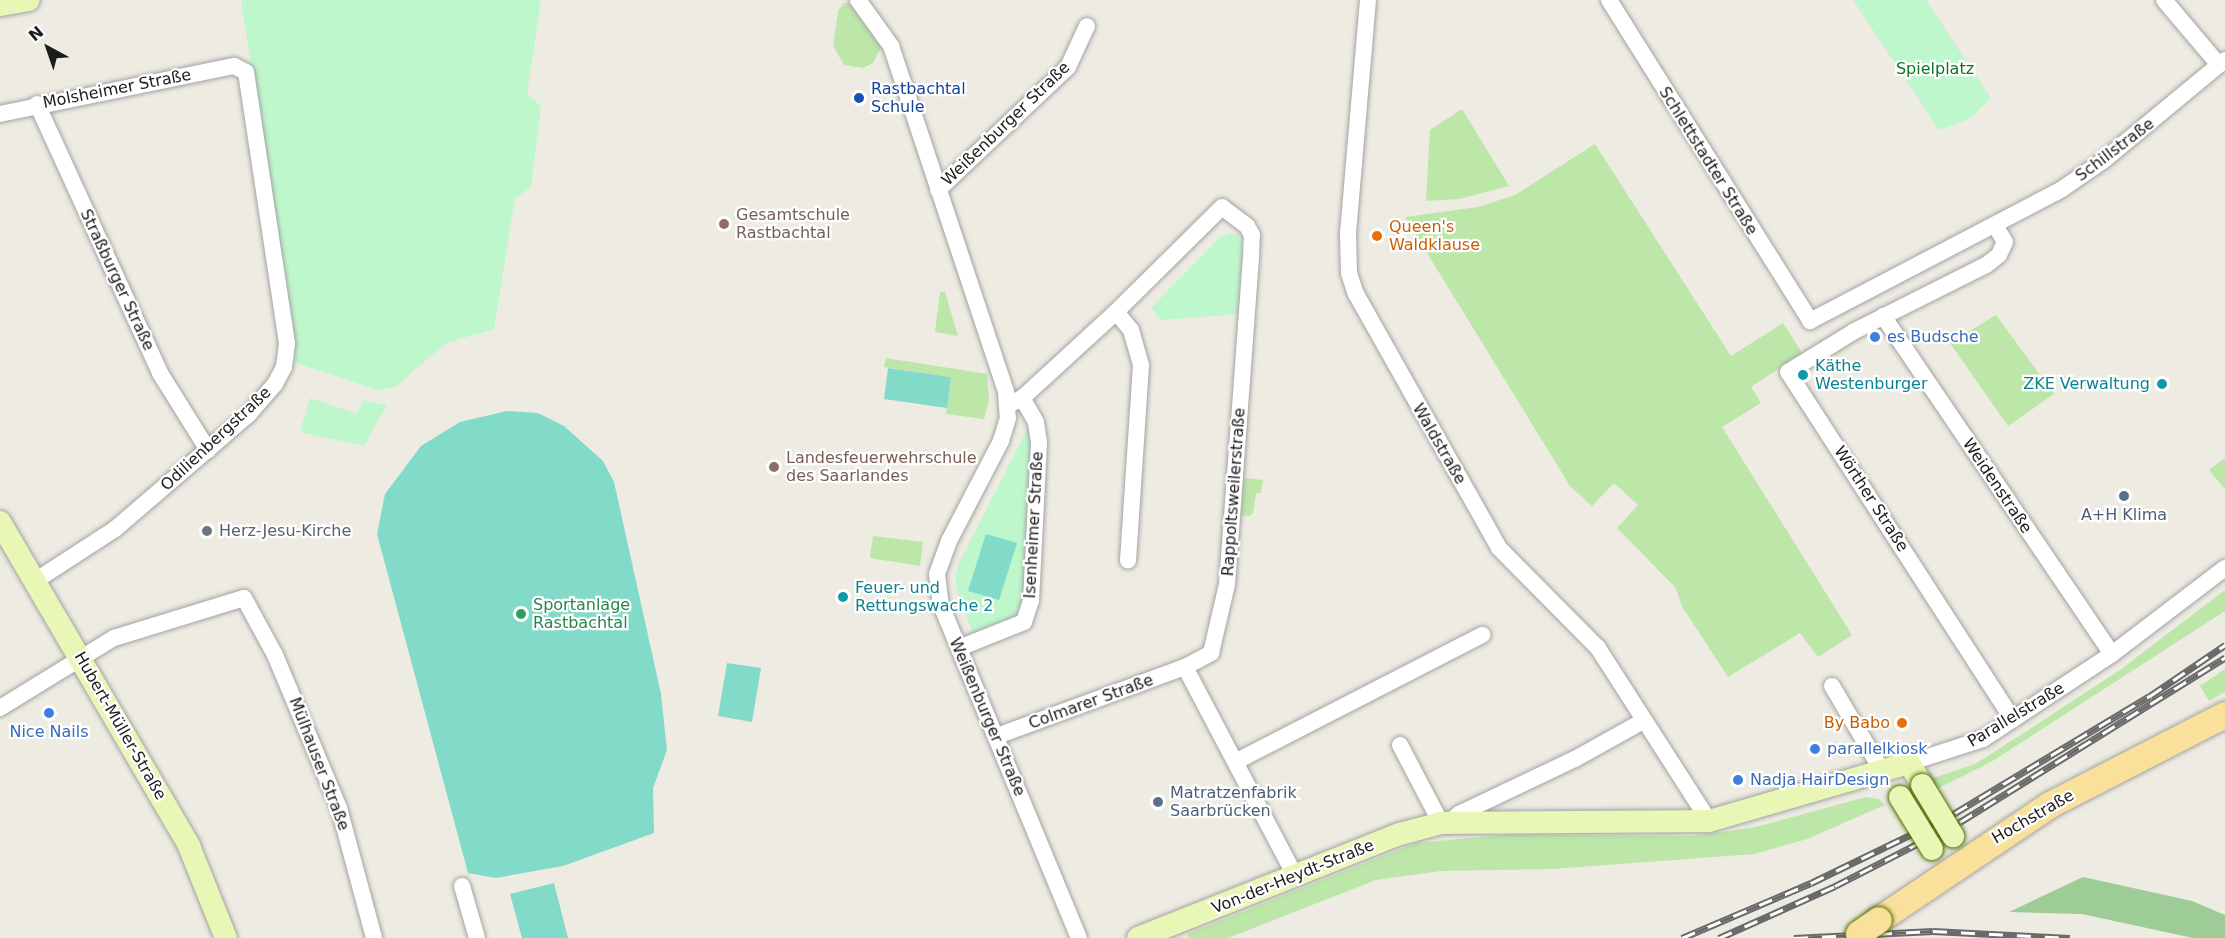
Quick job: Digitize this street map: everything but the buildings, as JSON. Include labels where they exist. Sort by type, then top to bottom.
[{"type":"main road","points":[[0,5],[29,0]]},
{"type":"main road","name":"Hubert-Müller-Straße","points":[[0,522],[189,846],[226,938]]},
{"type":"main road","name":"Hochstraße","points":[[1853,938],[1956,865],[2050,805],[2225,715]]},
{"type":"main road","points":[[1909,763],[1953,836],[1956,865]]},
{"type":"main road","name":"Parallelstraße","points":[[1708,821],[1909,763]]},
{"type":"main road","points":[[1882,771],[1932,849],[1956,865]]},
{"type":"main road","name":"Von-der-Heydt-Straße","points":[[1138,938],[1400,834],[1446,823],[1708,821]]},
{"type":"street","name":"Weißenburger Straße","points":[[858,0],[891,46],[938,190],[1015,402],[1001,441],[949,541],[937,574],[940,605],[997,736],[1079,938]]},
{"type":"street","name":"Waldstraße","points":[[1368,0],[1348,233],[1349,273],[1356,294],[1500,548],[1592,639],[1708,821]]},
{"type":"street","points":[[2164,0],[2222,63]]},
{"type":"street","name":"Schlettstadter Straße","points":[[1612,2],[1810,321]]},
{"type":"street","name":"Weißenburger Straße","points":[[938,190],[1068,67],[1087,26]]},
{"type":"street","name":"Schillstraße","points":[[1810,321],[1870,287],[1996,226],[2083,176],[2222,63]]},
{"type":"street","name":"Molsheimer Straße","points":[[0,114],[37,104],[234,66]]},
{"type":"street","name":"Odilienbergstraße","points":[[35,581],[98,542],[208,450],[275,384],[284,368],[286,343],[246,72],[234,66]]},
{"type":"street","name":"Straßburger Straße","points":[[37,104],[160,373],[208,450]]},
{"type":"street","name":"Rappoltsweilerstraße","points":[[1116,312],[1222,207],[1247,226],[1252,236],[1227,573],[1218,634],[1211,653],[1185,667]]},
{"type":"street","points":[[1883,316],[1999,255],[2005,242],[1996,226]]},
{"type":"street","points":[[1015,402],[1116,312],[1131,330],[1141,365],[1128,561]]},
{"type":"street","name":"Weidenstraße","points":[[1883,316],[2112,654]]},
{"type":"street","name":"Wörther Straße","points":[[1883,316],[1788,372],[2013,720]]},
{"type":"street","name":"Isenheimer Straße","points":[[959,648],[1023,622],[1031,601],[1039,442],[1036,422],[1015,402]]},
{"type":"street","name":"Parallelstraße","points":[[1909,763],[1968,746],[2013,720],[2112,654],[2225,568]]},
{"type":"street","name":"Mülhauser Straße","points":[[81,659],[138,628],[244,598],[279,664],[339,808],[374,938]]},
{"type":"street","points":[[1237,761],[1482,635]]},
{"type":"street","points":[[0,708],[81,659]]},
{"type":"street","points":[[1185,667],[1237,761],[1295,876]]},
{"type":"street","name":"Colmarer Straße","points":[[997,736],[1185,667]]},
{"type":"street","points":[[1832,686],[1882,771]]},
{"type":"street","name":"Von-der-Heydt-Straße","points":[[1446,823],[1459,814],[1575,759],[1643,721]]},
{"type":"street","points":[[1400,745],[1446,823]]},
{"type":"street","points":[[462,886],[477,938]]},
{"type":"green space","points":[[241,0],[541,0],[527,94],[541,106],[531,187],[515,198],[494,329],[446,343],[395,387],[378,390],[296,363]]},
{"type":"green space","name":"Spielplatz","points":[[1853,0],[1926,0],[1991,98],[1971,118],[1939,130]]},
{"type":"green space","points":[[844,3],[849,3],[881,47],[873,63],[863,68],[844,65],[833,46],[838,11]]},
{"type":"green space","points":[[1462,109],[1509,186],[1459,199],[1426,201],[1430,130]]},
{"type":"green space","points":[[1595,144],[1731,356],[1783,323],[1802,353],[1751,387],[1761,403],[1722,427],[1852,635],[1818,657],[1800,633],[1728,677],[1683,608],[1675,587],[1617,528],[1638,505],[1614,483],[1592,506],[1570,486],[1405,217],[1478,207],[1515,195]]},
{"type":"green space","points":[[1231,233],[1237,235],[1242,243],[1238,314],[1161,320],[1151,308],[1221,236]]},
{"type":"green space","points":[[940,292],[945,292],[958,336],[935,332]]},
{"type":"green space","points":[[1996,315],[2054,394],[2008,426],[1950,343]]},
{"type":"green space","points":[[886,358],[987,374],[989,401],[984,419],[946,414],[951,377],[884,367]]},
{"type":"green space","points":[[310,398],[357,414],[363,400],[387,405],[364,446],[300,432]]},
{"type":"green space","points":[[1029,426],[1033,429],[1026,599],[1020,618],[974,636],[958,594],[955,578],[959,563]]},
{"type":"green space","points":[[2225,458],[2225,488],[2224,488],[2209,470]]},
{"type":"green space","points":[[1244,478],[1263,480],[1261,493],[1256,493],[1253,513],[1249,516],[1241,515]]},
{"type":"green space","points":[[873,536],[923,542],[920,566],[870,558]]},
{"type":"green space","points":[[2225,590],[2225,611],[1991,762],[1939,788],[1933,778],[1975,764],[2022,734],[2120,670]]},
{"type":"green space","points":[[2225,669],[2225,692],[2209,701],[2200,686]]},
{"type":"green space","points":[[1866,797],[1879,799],[1885,805],[1807,839],[1754,854],[1553,869],[1441,871],[1376,880],[1228,938],[1189,938],[1187,934],[1416,843],[1505,835],[1694,836],[1756,827]]},
{"type":"green space","points":[[2083,877],[2192,901],[2225,915],[2225,938],[2193,938],[2082,914],[2009,912]]},
{"type":"shaded area","points":[[888,368],[951,377],[947,408],[884,399]]},
{"type":"shaded area","name":"Sportanlage Rastbachtal","points":[[507,411],[538,413],[564,426],[603,461],[614,482],[661,694],[667,750],[653,788],[654,833],[563,866],[496,878],[468,873],[377,534],[385,494],[421,446],[460,422]]},
{"type":"shaded area","points":[[986,534],[1017,543],[999,600],[968,591]]},
{"type":"shaded area","points":[[727,663],[761,668],[752,722],[718,716]]},
{"type":"shaded area","points":[[554,883],[568,938],[522,938],[510,894]]},
{"type":"railway","points":[[1682,938],[1811,883],[1955,813],[2150,696],[2225,645]]},
{"type":"railway","points":[[1719,938],[1835,886],[1960,822],[2225,658]]},
{"type":"railway","points":[[1794,938],[1933,931],[2070,938]]},
{"type":"place","name":"Rastbachtal Schule","points":[[859,98]]},
{"type":"place","name":"Gesamtschule Rastbachtal","points":[[724,224]]},
{"type":"place","name":"Queen's Waldklause","points":[[1377,236]]},
{"type":"place","name":"es Budsche","points":[[1875,337]]},
{"type":"place","name":"Käthe Westenburger","points":[[1803,375]]},
{"type":"place","name":"ZKE Verwaltung","points":[[2162,384]]},
{"type":"place","name":"Landesfeuerwehrschule des Saarlandes","points":[[774,467]]},
{"type":"place","name":"A+H Klima","points":[[2124,496]]},
{"type":"place","name":"Herz-Jesu-Kirche","points":[[207,531]]},
{"type":"place","name":"Feuer- und Rettungswache 2","points":[[843,597]]},
{"type":"place","name":"Sportanlage Rastbachtal","points":[[521,614]]},
{"type":"place","name":"Nice Nails","points":[[49,713]]},
{"type":"place","name":"By Babo","points":[[1902,723]]},
{"type":"place","name":"parallelkiosk","points":[[1815,749]]},
{"type":"place","name":"Nadja HairDesign","points":[[1738,780]]},
{"type":"place","name":"Matratzenfabrik Saarbrücken","points":[[1158,802]]}]
